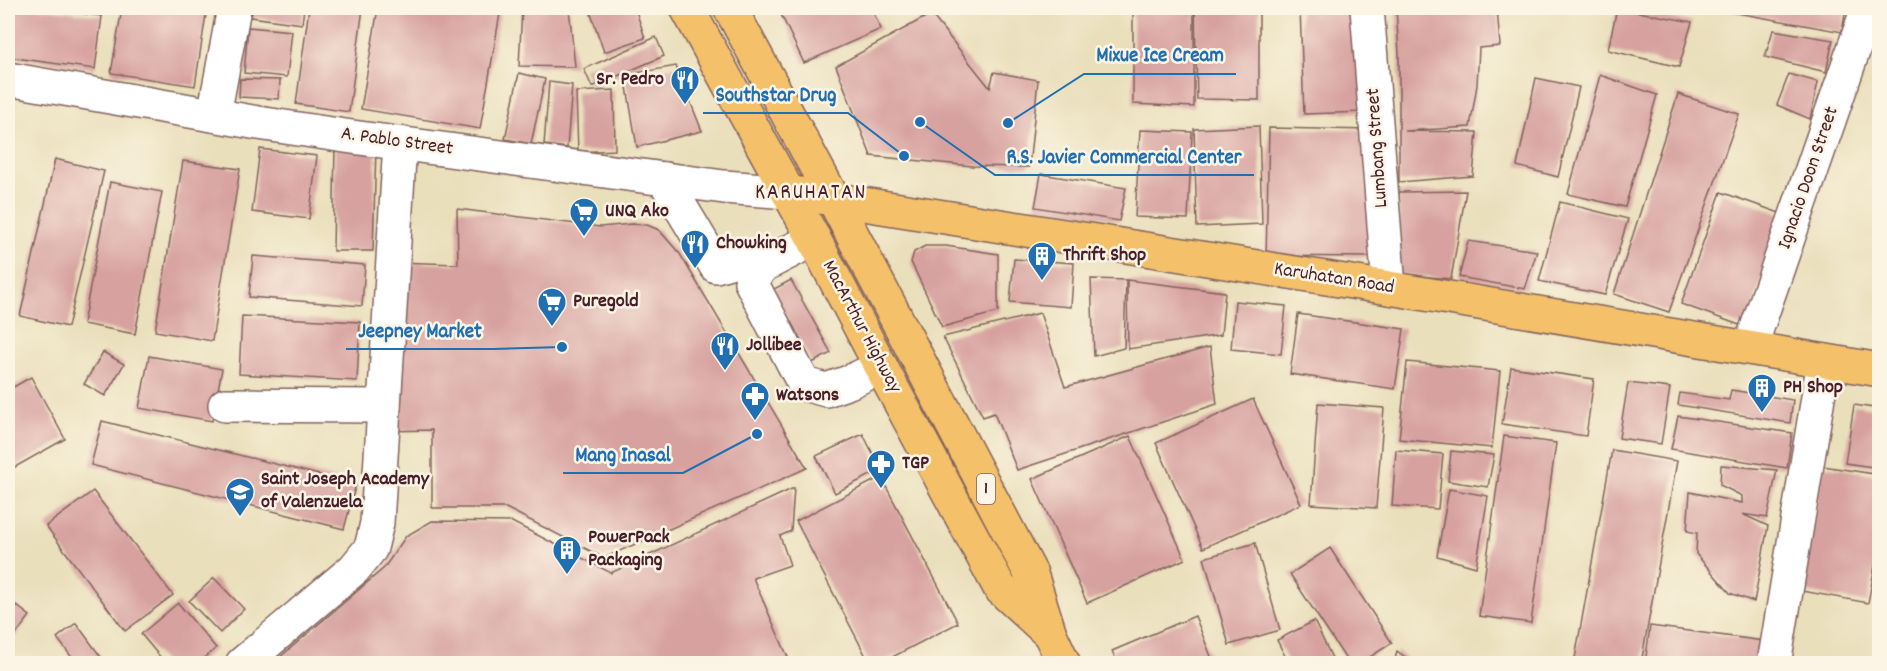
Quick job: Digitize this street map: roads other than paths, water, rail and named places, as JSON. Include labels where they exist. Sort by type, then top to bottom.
[{"type":"main road","name":"MacArthur Highway","points":[[687,8],[814,239],[1000,588],[1050,634]]},
{"type":"main road","name":"MacArthur Highway","points":[[730,8],[1031,574],[1050,634],[1064,663]]},
{"type":"main road","name":"Karuhatan Road","points":[[788,192],[1389,288],[1880,370]]},
{"type":"street","points":[[214,116],[234,8]]},
{"type":"street","name":"Lumbang Street","points":[[1367,8],[1389,288]]},
{"type":"street","name":"Ignacio Doon Street","points":[[1750,348],[1868,8]]},
{"type":"street","name":"A. Pablo Street","points":[[8,80],[214,116],[400,143],[664,179],[788,192]]},
{"type":"street","points":[[242,663],[354,569],[371,548],[377,523],[400,143]]},
{"type":"street","points":[[664,179],[717,266],[740,259],[762,266]]},
{"type":"street","points":[[814,239],[762,266],[751,282],[804,384],[826,390],[881,367]]},
{"type":"street","points":[[1774,663],[1824,361]]},
{"type":"street","points":[[225,405],[384,406]]},
{"type":"place","name":"Sr. Pedro","points":[[685,106]]},
{"type":"place","name":"R.S. Javier Commercial Center","points":[[920,122]]},
{"type":"place","name":"Mixue Ice Cream","points":[[1008,123]]},
{"type":"place","name":"Southstar Drug","points":[[904,156]]},
{"type":"place","name":"UNQ Ako","points":[[584,238]]},
{"type":"place","name":"Chowking","points":[[695,270]]},
{"type":"place","name":"Thrift Shop","points":[[1042,282]]},
{"type":"place","name":"Puregold","points":[[552,328]]},
{"type":"place","name":"Jeepney Market","points":[[562,347]]},
{"type":"place","name":"Jollibee","points":[[725,372]]},
{"type":"place","name":"PH Shop","points":[[1762,414]]},
{"type":"place","name":"Watsons","points":[[755,422]]},
{"type":"place","name":"Mang Inasal","points":[[757,434]]},
{"type":"place","name":"TGP","points":[[881,490]]},
{"type":"place","name":"Saint Joseph Academy of Valenzuela","points":[[240,518]]},
{"type":"place","name":"PowerPack Packaging","points":[[567,576]]},
{"type":"district","name":"KARUHATAN","points":[[811,193]]}]
